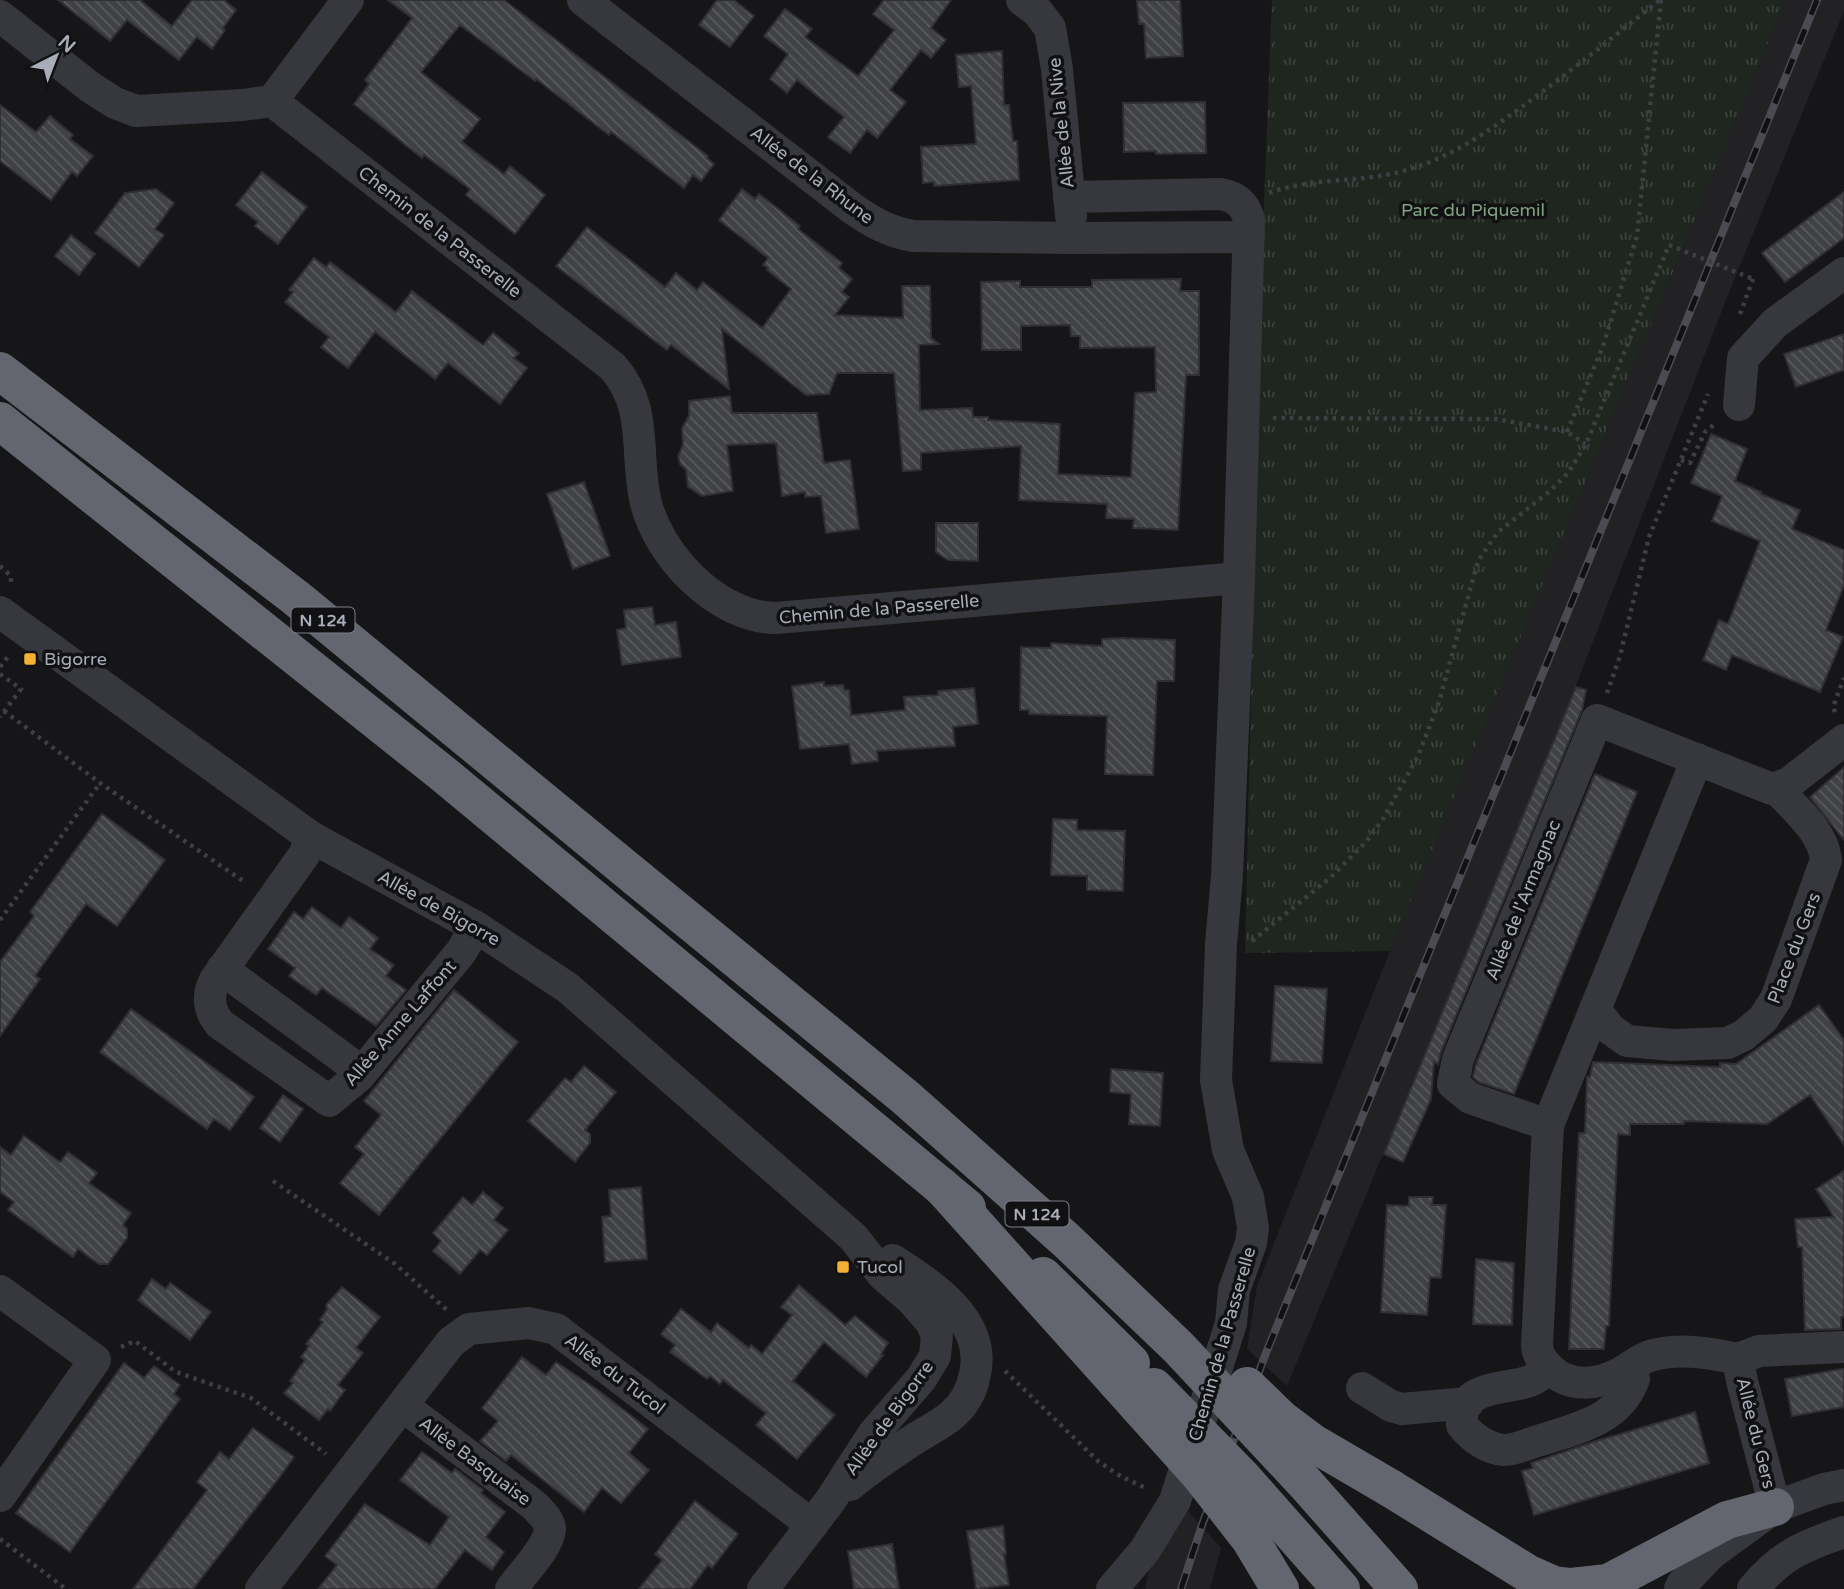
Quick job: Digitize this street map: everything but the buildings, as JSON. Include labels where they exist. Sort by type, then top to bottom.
[{"type":"highway","name":"N 124","points":[[0,371],[296,598],[905,1097],[1067,1241],[1178,1347],[1399,1589]]},
{"type":"highway","name":"N 124","points":[[0,421],[442,773],[941,1186],[1040,1272],[1242,1477],[1341,1589]]},
{"type":"highway","points":[[905,1097],[1163,1302],[1281,1419],[1313,1443],[1533,1581],[1571,1587],[1608,1583],[1727,1520],[1775,1507]]},
{"type":"highway","points":[[941,1186],[1200,1475],[1250,1539],[1280,1589]]},
{"type":"street","points":[[0,16],[90,87],[115,103],[136,111],[272,100],[348,0]]},
{"type":"street","name":"Allée de la Rhune","points":[[583,0],[853,209],[884,229],[913,236],[1072,238],[1247,222]]},
{"type":"street","name":"Allée de la Nive","points":[[1034,4],[1050,28],[1055,56],[1072,238]]},
{"type":"street","name":"Chemin de la Passerelle","points":[[272,100],[613,367],[628,386],[637,414],[642,485],[652,521],[666,545],[693,580],[744,614],[776,618],[1239,578]]},
{"type":"street","points":[[1069,197],[1220,194],[1231,196],[1247,222]]},
{"type":"street","name":"Chemin de la Passerelle","points":[[1112,1589],[1145,1550],[1175,1501],[1231,1323],[1234,1290],[1251,1243],[1253,1228],[1248,1197],[1228,1150],[1219,1105],[1216,1055],[1227,876],[1239,578],[1247,222]]},
{"type":"street","points":[[1739,405],[1743,358],[1775,323],[1844,273]]},
{"type":"street","name":"Allée de Bigorre","points":[[0,612],[311,837],[476,927],[568,988],[853,1237],[883,1275],[926,1314],[934,1328],[937,1345],[935,1356],[921,1379],[874,1433],[821,1513]]},
{"type":"street","points":[[1597,720],[1776,789],[1789,783],[1844,740]]},
{"type":"street","name":"Allée de l'Armagnac","points":[[1548,1125],[1471,1098],[1453,1084],[1458,1059],[1597,720]]},
{"type":"street","points":[[1629,1368],[1634,1379],[1632,1385],[1600,1420],[1510,1449],[1490,1446],[1466,1431],[1462,1425],[1461,1419],[1468,1403],[1481,1392],[1534,1379],[1549,1368],[1540,1356],[1537,1346],[1548,1125],[1697,760]]},
{"type":"street","name":"Place du Gers","points":[[1595,1009],[1609,1029],[1627,1041],[1673,1045],[1728,1043],[1744,1035],[1763,1019],[1780,989],[1826,860],[1823,844],[1813,829],[1776,789]]},
{"type":"street","name":"Allée Anne Laffont","points":[[311,837],[304,855],[222,970],[209,993],[211,1009],[219,1024],[329,1101],[362,1072],[461,952],[476,927]]},
{"type":"street","points":[[222,970],[362,1072]]},
{"type":"street","name":"Allée de Bigorre","points":[[821,1513],[880,1461],[950,1417],[962,1404],[975,1377],[976,1345],[968,1325],[948,1301],[904,1267],[853,1237]]},
{"type":"street","points":[[0,1291],[95,1360],[0,1496]]},
{"type":"street","name":"Allée du Tucol","points":[[469,1329],[528,1323],[556,1329],[821,1513]]},
{"type":"street","points":[[261,1589],[451,1342],[469,1329]]},
{"type":"street","name":"Allée du Gers","points":[[1549,1368],[1562,1378],[1580,1383],[1602,1381],[1653,1355],[1707,1352],[1738,1359],[1759,1351],[1844,1347]]},
{"type":"street","name":"Allée du Gers","points":[[1738,1359],[1775,1507]]},
{"type":"street","points":[[921,1379],[962,1404]]},
{"type":"street","points":[[1362,1388],[1391,1406],[1402,1409],[1468,1403]]},
{"type":"street","name":"Allée Basquaise","points":[[403,1406],[535,1506],[545,1517],[550,1529],[547,1538],[541,1550],[510,1589]]},
{"type":"street","points":[[1680,1589],[1682,1583],[1712,1553],[1775,1507],[1824,1489],[1844,1485]]},
{"type":"street","points":[[763,1589],[821,1513]]},
{"type":"street","points":[[1753,1589],[1770,1568],[1805,1546],[1844,1532]]},
{"type":"path","points":[[1247,222],[1266,194],[1287,186],[1379,177],[1439,158],[1498,125],[1661,0]]},
{"type":"path","points":[[1567,432],[1603,346],[1637,236],[1661,0]]},
{"type":"path","points":[[1221,944],[1243,946],[1255,939],[1331,877],[1365,843],[1383,820],[1418,756],[1438,702],[1478,561],[1498,532],[1550,491],[1568,473],[1586,444],[1669,244],[1754,279]]},
{"type":"path","points":[[1597,720],[1620,656],[1649,537],[1681,460],[1690,463],[1705,432],[1739,405]]},
{"type":"path","points":[[1244,415],[1280,419],[1496,419],[1567,432],[1586,444]]},
{"type":"path","points":[[0,674],[20,689],[0,717]]},
{"type":"path","points":[[4,711],[100,783],[272,901]]},
{"type":"path","points":[[0,920],[100,783]]},
{"type":"path","points":[[273,1181],[395,1264],[469,1329]]},
{"type":"path","points":[[95,1360],[135,1341],[176,1372],[251,1398],[351,1473]]},
{"type":"path","points":[[976,1345],[988,1345],[1011,1378],[1099,1462],[1122,1478],[1175,1501]]},
{"type":"path","points":[[0,1539],[66,1589]]},
{"type":"path","points":[[55,1589],[59,1583]]},
{"type":"shaded area","points":[[1786,0],[1844,0],[1844,11],[1728,295],[1559,729],[1287,1386],[1247,1349],[1257,1286],[1390,951]]},
{"type":"shaded area","points":[[1186,1509],[1221,1548],[1210,1589],[1145,1589],[1149,1570]]},
{"type":"green space","name":"Parc du Piquemil","points":[[1272,0],[1786,0],[1390,951],[1245,953],[1260,307]]},
{"type":"railway","points":[[1181,1589],[1266,1353],[1817,0]]},
{"type":"place","name":"Bigorre","points":[[30,659]]},
{"type":"place","name":"Tucol","points":[[843,1267]]}]
